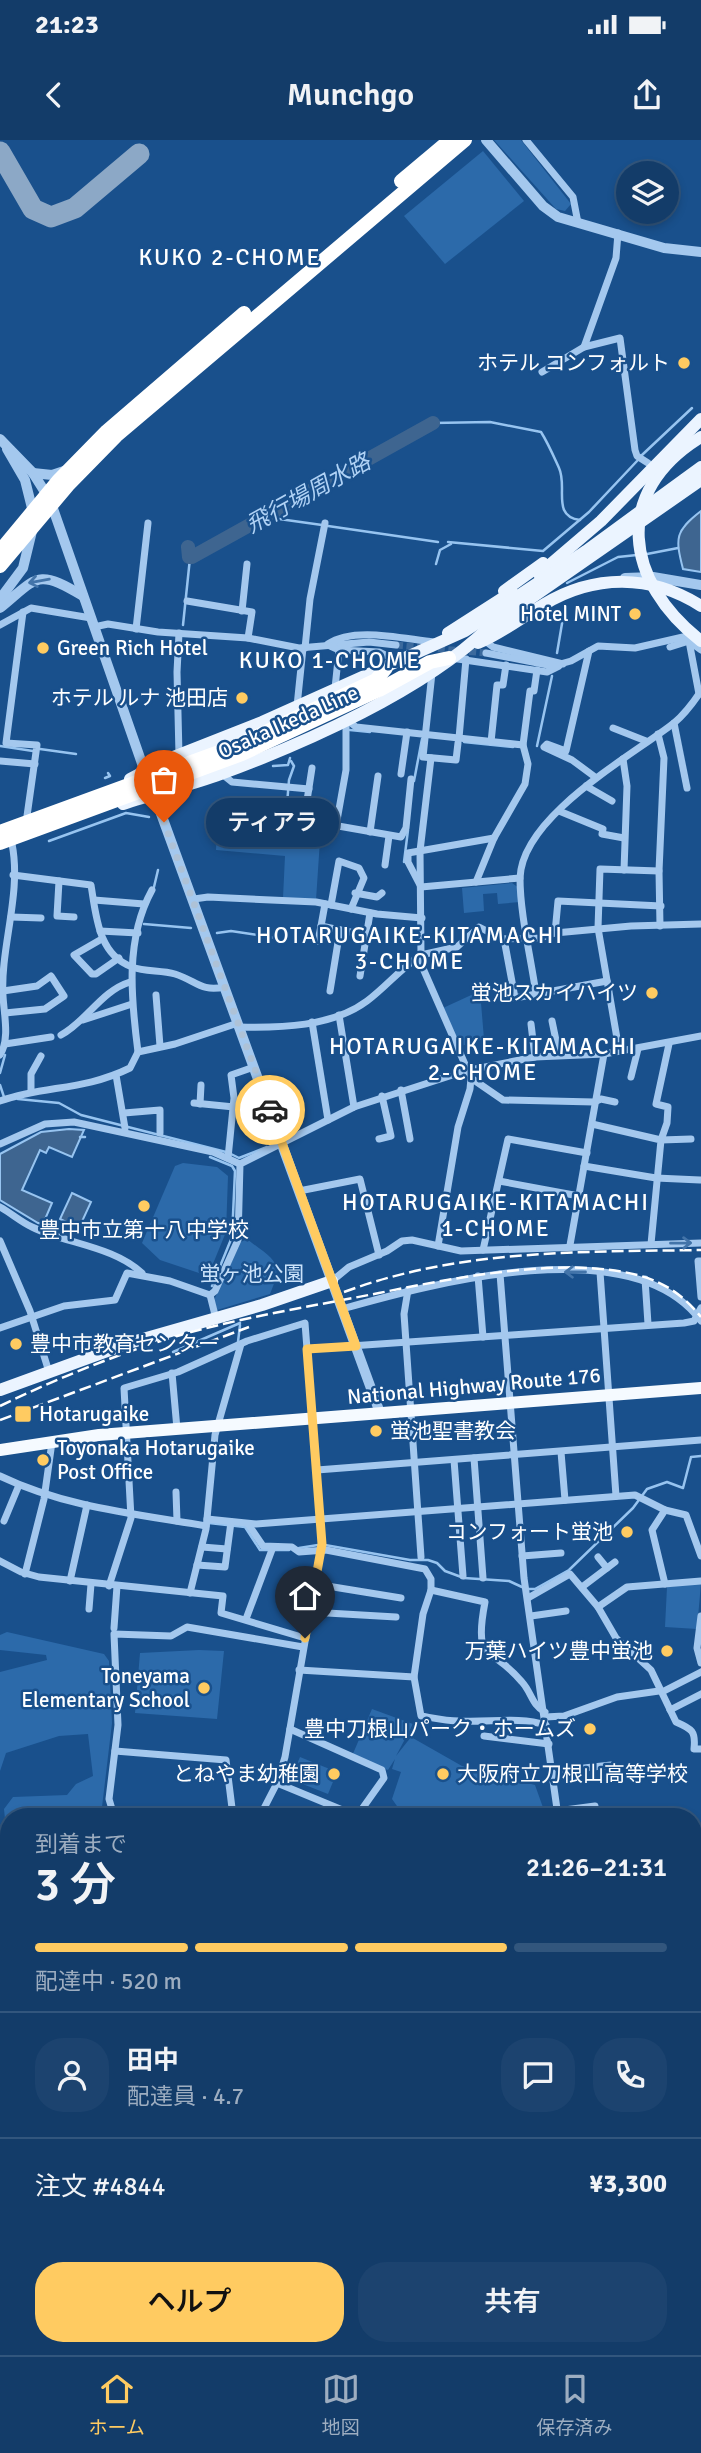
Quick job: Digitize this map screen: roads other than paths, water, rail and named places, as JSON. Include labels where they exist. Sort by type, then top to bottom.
[{"type":"highway","points":[[0,551],[58,481],[107,431],[450,140]]},
{"type":"highway","points":[[0,566],[87,464],[117,436],[465,140]]},
{"type":"highway","points":[[0,832],[238,745],[449,658]]},
{"type":"highway","points":[[4,845],[229,759],[324,711],[376,680],[392,665]]},
{"type":"highway","name":"National Highway Route 176","points":[[0,1450],[177,1429],[701,1388]]},
{"type":"main road","points":[[437,641],[581,533],[648,463],[701,413]]},
{"type":"main road","points":[[488,605],[536,576],[584,537],[701,419]]},
{"type":"main road","points":[[695,641],[656,596],[645,572],[639,534],[647,496],[675,456],[701,437]]},
{"type":"main road","name":"Osaka Ikeda Line","points":[[0,826],[145,771],[465,631],[586,551],[701,467]]},
{"type":"main road","points":[[467,653],[488,628],[701,480]]},
{"type":"main road","points":[[664,506],[701,487]]},
{"type":"main road","points":[[449,658],[485,647],[567,593],[618,580],[664,587],[701,606]]},
{"type":"main road","name":"Osaka Ikeda Line","points":[[4,845],[222,774],[346,719],[432,667]]},
{"type":"main road","points":[[0,1390],[130,1343],[216,1319],[332,1281]]},
{"type":"street","points":[[33,514],[74,466],[458,140]]},
{"type":"street","points":[[486,140],[543,206],[558,217],[618,232],[671,250],[701,252]]},
{"type":"street","points":[[526,140],[573,197],[578,223]]},
{"type":"street","points":[[584,347],[616,258],[618,232]]},
{"type":"street","points":[[542,373],[584,347],[620,338],[635,450],[639,457],[648,463]]},
{"type":"street","points":[[1,441],[33,473],[47,495],[380,1413]]},
{"type":"street","points":[[0,599],[15,582],[27,560],[32,543],[33,514],[25,480],[1,441]]},
{"type":"street","points":[[33,473],[52,475],[74,466]]},
{"type":"street","points":[[136,629],[148,523]]},
{"type":"street","points":[[297,706],[310,599],[326,523]]},
{"type":"street","points":[[242,611],[247,564]]},
{"type":"street","points":[[618,580],[653,577],[701,585]]},
{"type":"street","points":[[0,608],[24,585],[41,579],[58,581],[83,596]]},
{"type":"street","points":[[187,601],[252,612],[248,638]]},
{"type":"street","points":[[0,625],[31,608],[93,623],[248,638],[304,648],[328,644],[396,645]]},
{"type":"street","points":[[23,612],[6,743],[37,745],[27,816]]},
{"type":"street","points":[[179,633],[179,755]]},
{"type":"street","points":[[328,644],[338,637],[366,636],[437,641]]},
{"type":"street","points":[[432,667],[423,757],[456,760],[467,653],[506,665],[550,672],[606,645],[635,648],[680,637],[695,641],[701,650]]},
{"type":"street","points":[[670,647],[695,641]]},
{"type":"street","points":[[536,994],[520,878],[524,856],[559,811],[595,777],[674,723],[700,692],[695,641]]},
{"type":"street","points":[[328,644],[339,650],[379,652],[392,665]]},
{"type":"street","points":[[485,647],[563,664]]},
{"type":"street","points":[[485,647],[550,666],[563,664]]},
{"type":"street","points":[[335,688],[339,650]]},
{"type":"street","points":[[589,651],[566,751],[547,744],[544,747],[572,760],[595,777]]},
{"type":"street","points":[[491,742],[497,685],[503,685],[506,665]]},
{"type":"street","points":[[477,882],[494,838],[525,784],[528,764],[523,745],[530,691],[534,691],[537,670]]},
{"type":"street","points":[[346,719],[356,727],[523,745]]},
{"type":"street","points":[[336,826],[346,770],[346,719]]},
{"type":"street","points":[[674,723],[687,788]]},
{"type":"street","points":[[613,728],[646,741]]},
{"type":"street","points":[[401,774],[407,732]]},
{"type":"street","points":[[658,734],[664,758],[659,871],[660,926]]},
{"type":"street","points":[[431,758],[420,850],[422,918],[419,956],[468,1074],[470,1089],[458,1127],[438,1246]]},
{"type":"street","points":[[623,759],[627,786],[624,870]]},
{"type":"street","points":[[0,761],[35,764]]},
{"type":"street","points":[[312,768],[304,820],[389,836],[403,837],[411,779]]},
{"type":"street","points":[[222,774],[232,782],[309,789]]},
{"type":"street","points":[[370,832],[379,776]]},
{"type":"street","points":[[586,786],[612,802]]},
{"type":"street","points":[[409,800],[426,801]]},
{"type":"street","points":[[559,811],[603,829],[602,834],[624,838]]},
{"type":"street","points":[[385,865],[389,836]]},
{"type":"street","points":[[421,887],[408,862],[408,853],[494,838]]},
{"type":"street","points":[[0,1055],[5,1044],[2,993],[13,875],[4,845]]},
{"type":"street","points":[[318,941],[339,861],[358,868],[363,874],[364,881],[355,893],[351,909]]},
{"type":"street","points":[[619,1050],[598,928],[600,869],[659,871]]},
{"type":"street","points":[[13,875],[91,885],[100,940],[119,958],[132,967],[160,970],[209,990],[225,987]]},
{"type":"street","points":[[421,887],[520,878]]},
{"type":"street","points":[[59,881],[57,916],[74,918]]},
{"type":"street","points":[[3,1100],[31,1091],[73,1088],[130,1068],[138,1052],[130,982],[144,904],[152,890]]},
{"type":"street","points":[[355,893],[377,897],[382,893]]},
{"type":"street","points":[[194,899],[208,897],[328,905],[370,913],[422,918]]},
{"type":"street","points":[[94,900],[144,904]]},
{"type":"street","points":[[555,933],[558,901],[661,906]]},
{"type":"street","points":[[360,975],[370,913]]},
{"type":"street","points":[[11,917],[41,918]]},
{"type":"street","points":[[138,1052],[239,1025],[286,1028],[339,1014],[364,1004],[419,956],[457,947],[479,927],[504,939],[540,938],[555,933],[598,928],[660,926],[680,922],[701,924]]},
{"type":"street","points":[[321,926],[366,935]]},
{"type":"street","points":[[330,991],[340,930]]},
{"type":"street","points":[[100,931],[138,933]]},
{"type":"street","points":[[504,939],[515,998],[607,981]]},
{"type":"street","points":[[100,940],[75,956],[92,974],[119,958]]},
{"type":"street","points":[[2,993],[37,986],[51,976],[64,996],[45,1009],[5,1013]]},
{"type":"street","points":[[61,1035],[83,1020],[101,999],[130,982]]},
{"type":"street","points":[[156,995],[160,1046]]},
{"type":"street","points":[[83,1020],[132,1004]]},
{"type":"street","points":[[339,1014],[354,1107]]},
{"type":"street","points":[[552,1021],[559,1055]]},
{"type":"street","points":[[312,1022],[328,1121]]},
{"type":"street","points":[[531,1024],[535,1057]]},
{"type":"street","points":[[240,1164],[354,1107],[401,1090],[535,1057],[604,1054],[701,1036]]},
{"type":"street","points":[[5,1044],[51,1037]]},
{"type":"street","points":[[651,1244],[656,1178],[668,1107],[656,1104],[669,1044]]},
{"type":"street","points":[[632,1077],[638,1049]]},
{"type":"street","points":[[570,1245],[604,1054]]},
{"type":"street","points":[[31,1091],[31,1074],[41,1056]]},
{"type":"street","points":[[228,1158],[234,1107],[231,1075],[254,1067]]},
{"type":"street","points":[[468,1074],[503,1100],[594,1102],[601,1099],[615,1102]]},
{"type":"street","points":[[116,1075],[125,1128]]},
{"type":"street","points":[[201,1085],[197,1103],[234,1107]]},
{"type":"street","points":[[401,1090],[410,1139]]},
{"type":"street","points":[[379,1139],[391,1136],[382,1096]]},
{"type":"street","points":[[124,1113],[160,1110],[160,1133]]},
{"type":"street","points":[[0,1144],[44,1124],[74,1122],[213,1152],[240,1164]]},
{"type":"street","points":[[592,1124],[661,1140],[691,1139]]},
{"type":"street","points":[[483,1250],[508,1139],[587,1153]]},
{"type":"street","points":[[210,1295],[215,1291],[237,1240],[240,1164]]},
{"type":"street","points":[[584,1166],[656,1178],[700,1180]]},
{"type":"street","points":[[299,1191],[360,1179],[379,1255]]},
{"type":"street","points":[[499,1181],[579,1196]]},
{"type":"street","points":[[0,1207],[33,1228],[68,1238],[132,1263],[142,1273]]},
{"type":"street","points":[[0,1241],[49,1371]]},
{"type":"street","points":[[332,1281],[344,1270],[379,1255],[402,1241],[461,1251],[701,1242]]},
{"type":"street","points":[[701,1261],[698,1261],[701,1297]]},
{"type":"street","points":[[342,1309],[408,1290],[478,1276],[600,1272],[645,1279],[669,1290],[699,1319]]},
{"type":"street","points":[[600,1272],[616,1496]]},
{"type":"street","points":[[0,1328],[30,1315],[67,1306],[115,1300],[127,1273],[142,1273],[210,1295]]},
{"type":"street","points":[[500,1274],[523,1556],[557,1808]]},
{"type":"street","points":[[478,1276],[483,1337]]},
{"type":"street","points":[[645,1279],[648,1324]]},
{"type":"street","points":[[408,1290],[404,1314],[421,1557]]},
{"type":"street","points":[[210,1295],[216,1319]]},
{"type":"street","points":[[699,1319],[701,1308]]},
{"type":"street","points":[[307,1349],[684,1323],[699,1319]]},
{"type":"street","points":[[114,1628],[113,1586],[131,1516],[124,1388],[172,1373],[241,1344],[305,1322],[321,1549],[290,1729],[277,1783],[264,1808]]},
{"type":"street","points":[[190,1593],[202,1547],[218,1426],[241,1344]]},
{"type":"street","points":[[172,1373],[177,1429]]},
{"type":"street","points":[[317,1470],[701,1440]]},
{"type":"street","points":[[25,1574],[45,1493],[52,1442]]},
{"type":"street","points":[[561,1452],[565,1500]]},
{"type":"street","points":[[474,1458],[483,1578]]},
{"type":"street","points":[[454,1460],[463,1576]]},
{"type":"street","points":[[0,1476],[45,1493],[131,1516],[230,1524],[635,1495],[665,1510],[686,1515],[701,1556]]},
{"type":"street","points":[[4,1521],[19,1485]]},
{"type":"street","points":[[176,1492],[177,1521]]},
{"type":"street","points":[[70,1581],[87,1505]]},
{"type":"street","points":[[665,1510],[652,1530],[665,1584]]},
{"type":"street","points":[[197,1565],[224,1568],[230,1524]]},
{"type":"street","points":[[248,1524],[260,1544],[272,1549],[292,1546],[299,1552],[321,1549],[419,1566],[432,1579],[423,1614],[414,1677],[421,1716],[462,1722],[486,1719],[533,1721],[564,1716],[617,1698],[660,1692],[701,1672]]},
{"type":"street","points":[[202,1547],[228,1549]]},
{"type":"street","points":[[246,1619],[272,1549]]},
{"type":"street","points":[[523,1556],[561,1553]]},
{"type":"street","points":[[598,1557],[607,1567]]},
{"type":"street","points":[[0,1561],[25,1574],[91,1584],[223,1596],[221,1613],[246,1619],[304,1643]]},
{"type":"street","points":[[582,1587],[615,1562]]},
{"type":"street","points":[[528,1598],[570,1573],[598,1607],[616,1638],[651,1670],[676,1722],[691,1728],[696,1735],[694,1749],[701,1749]]},
{"type":"street","points":[[598,1607],[628,1587],[701,1581]]},
{"type":"street","points":[[89,1609],[91,1584]]},
{"type":"street","points":[[315,1584],[401,1598]]},
{"type":"street","points":[[431,1590],[485,1602],[480,1630],[481,1645],[488,1656],[524,1684],[535,1706],[546,1718]]},
{"type":"street","points":[[531,1616],[566,1611]]},
{"type":"street","points":[[310,1612],[396,1617]]},
{"type":"street","points":[[701,1616],[696,1648],[701,1663]]},
{"type":"street","points":[[112,1808],[109,1799],[118,1725],[114,1634],[171,1636],[187,1627],[304,1643]]},
{"type":"street","points":[[299,1670],[414,1677]]},
{"type":"street","points":[[670,1710],[701,1694]]},
{"type":"street","points":[[290,1729],[382,1770],[384,1777],[363,1808]]},
{"type":"street","points":[[484,1736],[549,1744]]},
{"type":"street","points":[[116,1751],[226,1760],[232,1808]]},
{"type":"street","points":[[552,1776],[566,1770],[611,1765]]},
{"type":"street","points":[[277,1783],[338,1808]]},
{"type":"street","points":[[586,1808],[595,1806]]},
{"type":"waterway","points":[[642,455],[692,408]]},
{"type":"waterway","points":[[433,423],[490,422],[541,432],[559,468],[563,507],[571,517],[580,520]]},
{"type":"waterway","name":"飛行場周水路","points":[[188,547],[189,557],[192,557],[433,423]]},
{"type":"waterway","points":[[448,542],[543,551],[589,512],[637,461]]},
{"type":"waterway","points":[[265,517],[322,525]]},
{"type":"waterway","points":[[328,526],[438,542]]},
{"type":"waterway","points":[[436,564],[440,550],[451,544]]},
{"type":"waterway","points":[[647,554],[678,548]]},
{"type":"waterway","points":[[567,583],[618,557],[637,555]]},
{"type":"waterway","points":[[183,625],[190,558]]},
{"type":"waterway","points":[[557,653],[565,606]]},
{"type":"waterway","points":[[537,746],[552,676]]},
{"type":"waterway","points":[[350,730],[370,732]]},
{"type":"waterway","points":[[414,781],[422,739]]},
{"type":"waterway","points":[[464,742],[513,747]]},
{"type":"waterway","points":[[0,746],[33,751]]},
{"type":"waterway","points":[[40,749],[76,754]]},
{"type":"waterway","points":[[273,766],[288,765],[290,758]]},
{"type":"waterway","points":[[287,804],[289,780],[294,766],[291,761]]},
{"type":"waterway","points":[[105,778],[110,776],[108,773]]},
{"type":"waterway","points":[[49,841],[126,813],[149,817]]},
{"type":"waterway","points":[[404,862],[408,830]]},
{"type":"waterway","points":[[154,887],[158,870]]},
{"type":"waterway","points":[[144,924],[191,928]]},
{"type":"waterway","points":[[217,933],[231,931],[277,938]]},
{"type":"waterway","points":[[0,1073],[5,1055]]},
{"type":"waterway","points":[[0,1085],[4,1097]]},
{"type":"waterway","points":[[18,1099],[59,1103],[81,1115],[226,1152]]},
{"type":"waterway","points":[[80,1137],[85,1137]]},
{"type":"waterway","points":[[231,1154],[239,1158],[267,1147]]},
{"type":"waterway","points":[[210,1157],[232,1166],[235,1171],[232,1237],[212,1286]]},
{"type":"waterway","points":[[173,1352],[240,1323]]},
{"type":"waterway","points":[[238,1342],[240,1325]]},
{"type":"waterway","points":[[529,1589],[535,1589],[569,1570],[633,1508],[647,1489],[667,1482],[683,1488],[691,1457],[701,1456]]},
{"type":"waterway","points":[[209,1523],[245,1527],[260,1550],[289,1550]]},
{"type":"waterway","points":[[299,1548],[318,1545]]},
{"type":"waterway","points":[[325,1545],[410,1560],[428,1560],[437,1563],[445,1571],[464,1578],[509,1581],[522,1587]]},
{"type":"tunnel","points":[[396,645],[486,653]]},
{"type":"railway","points":[[344,1292],[388,1278],[476,1260],[565,1253],[701,1250]]},
{"type":"railway","points":[[0,1406],[103,1361],[193,1332],[272,1313],[475,1275],[545,1268],[612,1270],[659,1283],[688,1303],[701,1317]]},
{"type":"railway","points":[[0,1420],[249,1327]]},
{"type":"place","name":"ホテル コンフォルト","points":[[684,363]]},
{"type":"place","name":"Hotel MINT","points":[[635,614]]},
{"type":"place","name":"Green Rich Hotel","points":[[43,648]]},
{"type":"place","name":"ホテル ルナ 池田店","points":[[242,698]]},
{"type":"place","name":"ティアラ","points":[[164,822]]},
{"type":"place","name":"蛍池スカイハイツ","points":[[652,993]]},
{"type":"place","name":"豊中市立第十八中学校","points":[[144,1206]]},
{"type":"place","name":"豊中市教育センター","points":[[16,1344]]},
{"type":"place","name":"Hotarugaike","points":[[23,1414]]},
{"type":"place","name":"蛍池聖書教会","points":[[376,1431]]},
{"type":"place","name":"Toyonaka Hotarugaike Post Office","points":[[43,1460]]},
{"type":"place","name":"コンフォート蛍池","points":[[627,1532]]},
{"type":"place","name":"万葉ハイツ豊中蛍池","points":[[667,1651]]},
{"type":"place","name":"Toneyama Elementary School","points":[[204,1688]]},
{"type":"place","name":"豊中刀根山パーク・ホームズ","points":[[590,1729]]},
{"type":"place","name":"とねやま幼稚園","points":[[334,1774]]},
{"type":"place","name":"大阪府立刀根山高等学校","points":[[443,1774]]},
{"type":"district","name":"KUKO 2-CHOME","points":[[230,257]]},
{"type":"district","name":"KUKO 1-CHOME","points":[[330,660]]},
{"type":"district","name":"HOTARUGAIKE-KITAMACHI 3-CHOME","points":[[410,948]]},
{"type":"district","name":"HOTARUGAIKE-KITAMACHI 2-CHOME","points":[[483,1059]]},
{"type":"district","name":"HOTARUGAIKE-KITAMACHI 1-CHOME","points":[[496,1215]]},
{"type":"park label","name":"蛍ヶ池公園","points":[[252,1274]]}]
